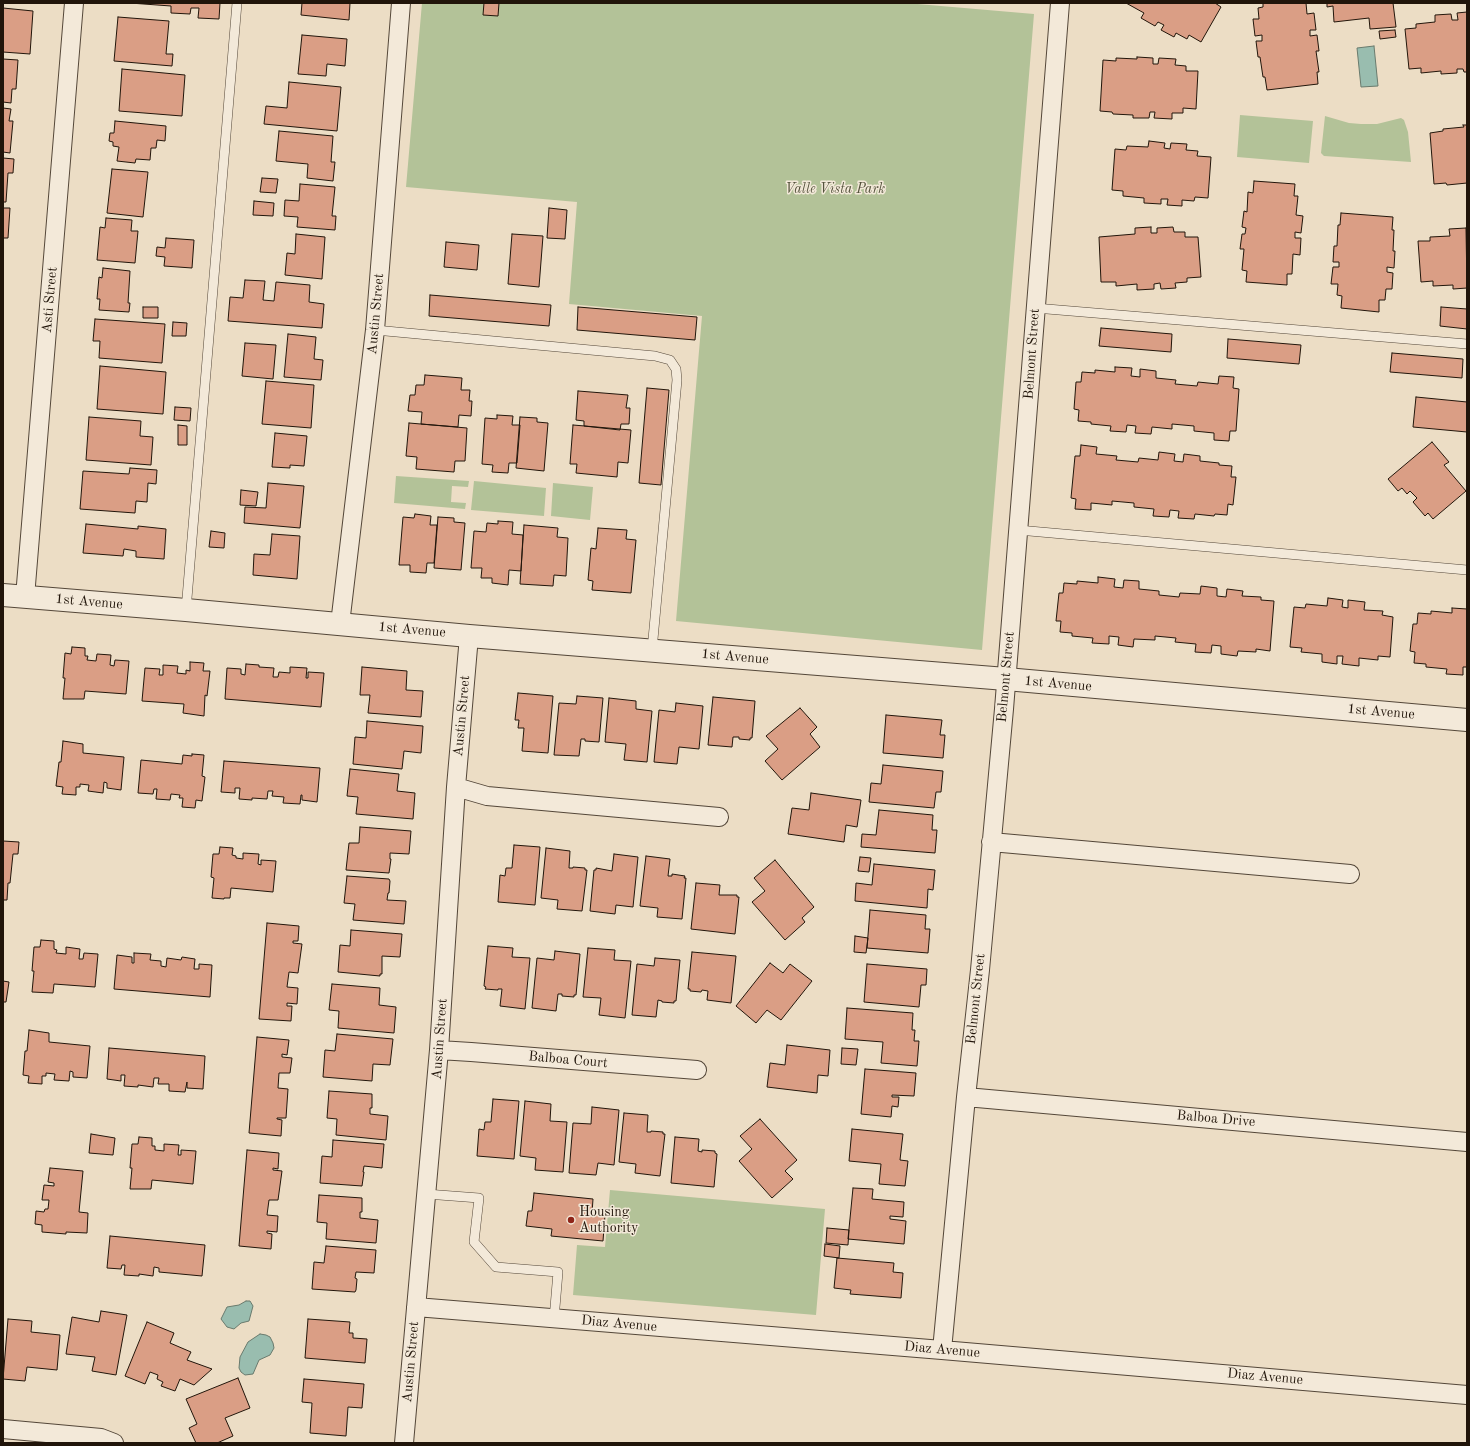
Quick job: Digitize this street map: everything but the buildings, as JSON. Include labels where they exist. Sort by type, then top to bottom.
[{"type":"street","name":"Asti Street","points":[[25,597],[74,3]]},
{"type":"street","name":"Austin Street","points":[[340,624],[375,330],[401,3]]},
{"type":"street","name":"Belmont Street","points":[[942,1350],[992,842],[1060,3]]},
{"type":"street","name":"1st Avenue","points":[[3,595],[468,636],[1006,679],[1467,720]]},
{"type":"street","name":"Austin Street","points":[[404,1443],[439,1050],[456,787],[468,636]]},
{"type":"street","points":[[456,787],[487,796],[719,817]]},
{"type":"street","points":[[992,842],[1350,874]]},
{"type":"street","name":"Balboa Court","points":[[439,1050],[697,1070]]},
{"type":"street","name":"Balboa Drive","points":[[966,1097],[1467,1142]]},
{"type":"street","name":"Diaz Avenue","points":[[416,1307],[1467,1395]]},
{"type":"street","points":[[3,1429],[101,1438],[114,1443]]},
{"type":"lane","points":[[186,610],[237,3]]},
{"type":"lane","points":[[1036,308],[1467,344]]},
{"type":"lane","points":[[375,330],[655,356],[670,360],[676,369],[677,380],[652,650]]},
{"type":"lane","points":[[1018,530],[1467,570]]},
{"type":"lane","points":[[426,1194],[479,1198],[474,1242],[496,1267],[558,1272],[554,1319]]},
{"type":"green space","name":"Valle Vista Park","points":[[422,3],[906,3],[1034,14],[982,650],[676,621],[702,316],[569,304],[577,202],[406,187]]},
{"type":"green space","points":[[1240,115],[1313,121],[1309,163],[1237,157]]},
{"type":"green space","points":[[1325,116],[1349,123],[1361,124],[1377,124],[1401,118],[1404,120],[1408,132],[1411,162],[1324,156],[1321,153]]},
{"type":"green space","points":[[396,476],[469,481],[468,487],[452,486],[451,502],[466,503],[465,509],[394,503]]},
{"type":"green space","points":[[474,481],[546,488],[544,516],[471,510]]},
{"type":"green space","points":[[553,483],[593,487],[590,520],[551,516]]},
{"type":"green space","points":[[610,1190],[825,1209],[816,1315],[573,1295],[577,1245],[605,1247]]},
{"type":"shaded area","points":[[1374,46],[1378,86],[1361,87],[1357,48]]},
{"type":"shaded area","points":[[246,1301],[250,1301],[253,1306],[249,1321],[241,1323],[234,1329],[227,1327],[221,1319],[227,1307],[239,1305]]},
{"type":"shaded area","points":[[260,1334],[270,1337],[274,1348],[270,1355],[259,1360],[253,1374],[245,1375],[239,1368],[240,1357],[248,1342]]},
{"type":"place","name":"Housing Authority","points":[[571,1220]]}]
